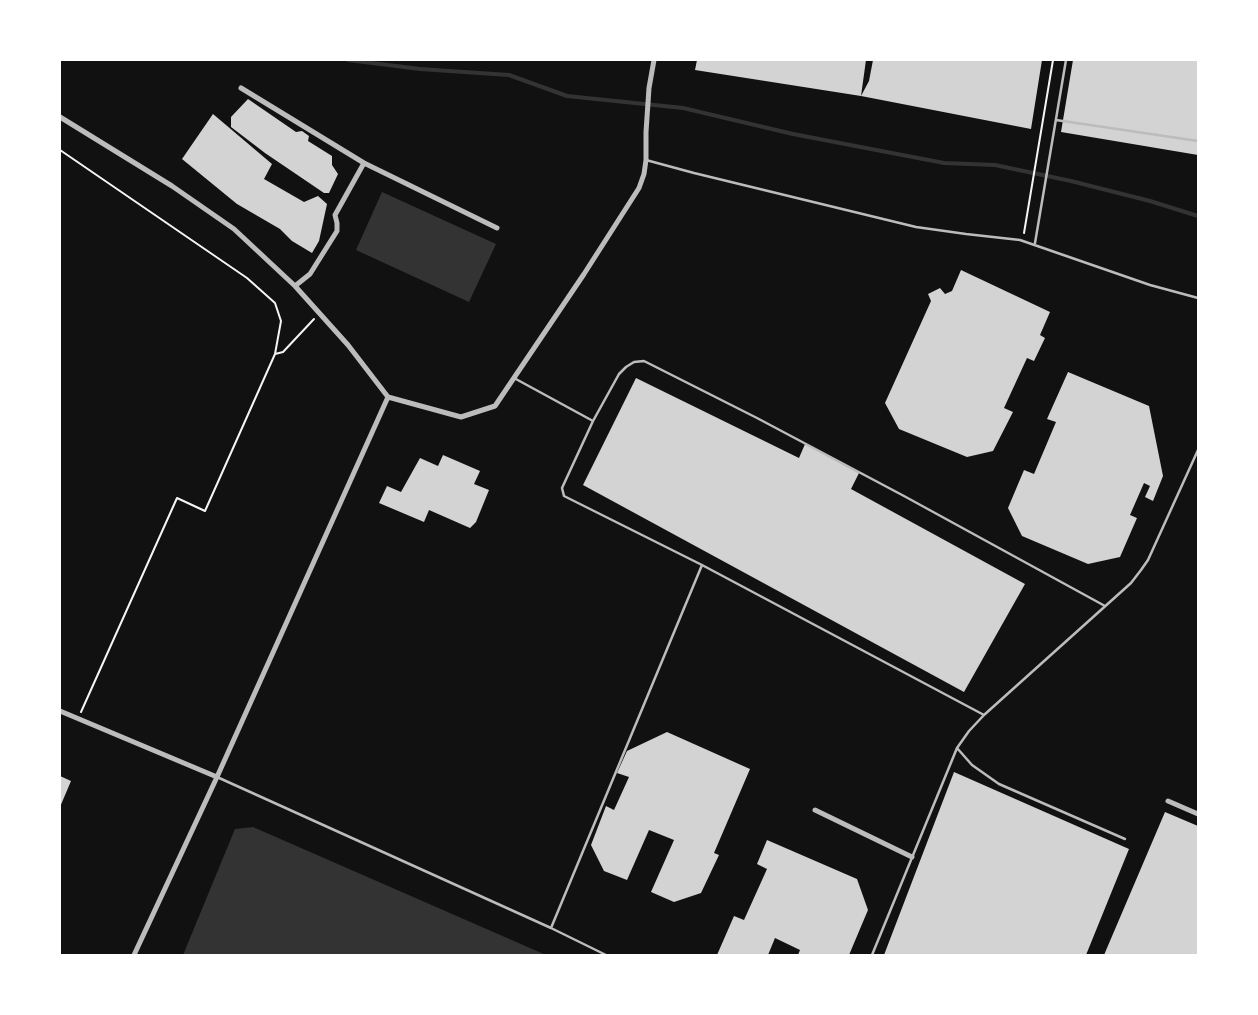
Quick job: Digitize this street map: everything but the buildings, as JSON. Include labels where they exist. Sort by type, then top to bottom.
[{"type":"street","points":[[60,118],[172,186],[234,229],[295,286],[320,313],[348,345],[388,397],[461,416],[495,406],[512,378],[584,274],[639,188],[646,160],[646,132],[654,60]]},
{"type":"street","points":[[241,88],[364,164],[497,228]]},
{"type":"street","points":[[295,286],[310,274],[336,230],[335,215],[364,164]]},
{"type":"street","points":[[134,955],[217,777],[388,397]]},
{"type":"street","points":[[60,711],[217,777]]},
{"type":"street","points":[[1168,801],[1198,814]]},
{"type":"street","points":[[815,810],[912,857]]},
{"type":"lane","points":[[1035,244],[1066,60]]},
{"type":"lane","points":[[1056,120],[1198,141]]},
{"type":"lane","points":[[646,160],[916,227],[1020,240],[1150,285],[1198,298]]},
{"type":"lane","points":[[984,715],[702,565],[564,496],[562,488],[619,374],[634,362],[644,361],[826,454],[1105,606]]},
{"type":"lane","points":[[512,378],[594,421]]},
{"type":"lane","points":[[872,955],[957,748],[984,715],[1131,582],[1148,560],[1198,450]]},
{"type":"lane","points":[[551,928],[702,565]]},
{"type":"lane","points":[[957,748],[972,765],[999,784],[1125,838]]},
{"type":"lane","points":[[217,777],[551,928],[606,955]]},
{"type":"path","points":[[1020,240],[1025,232],[1053,60]]},
{"type":"path","points":[[60,150],[247,278],[275,302],[281,321],[275,354],[206,511],[177,498],[78,718]]},
{"type":"path","points":[[275,354],[283,352],[320,313]]},
{"type":"shaded area","points":[[382,192],[496,244],[469,302],[356,250]]},
{"type":"shaded area","points":[[253,827],[546,955],[183,955],[235,829]]},
{"type":"waterway","points":[[348,60],[420,69],[509,75],[567,96],[683,108],[793,134],[944,163],[995,165],[1071,181],[1150,201],[1198,216]]}]
